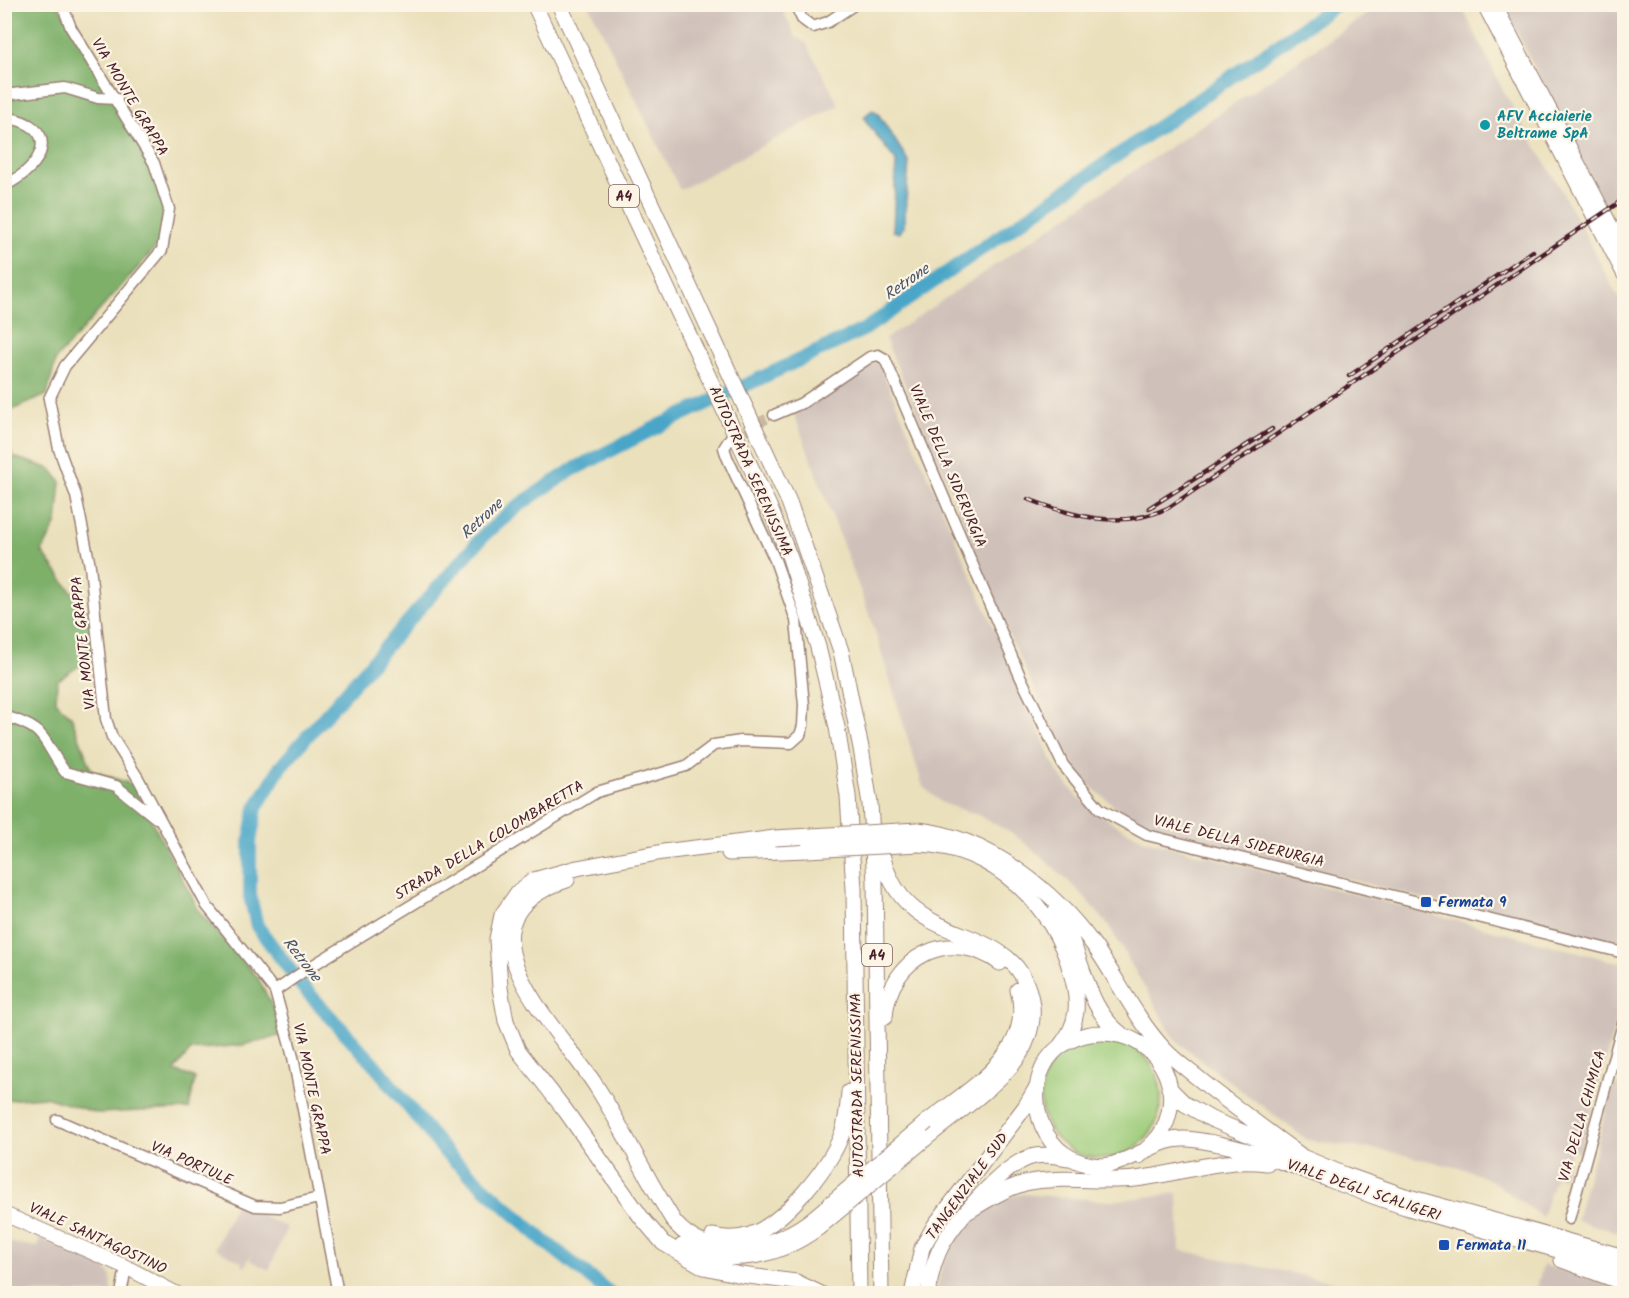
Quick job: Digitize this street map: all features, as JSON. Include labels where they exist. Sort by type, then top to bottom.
[{"type":"highway","name":"AUTOSTRADA SERENISSIMA","points":[[534,4],[769,506],[790,558],[826,676],[845,768],[854,888],[859,1293]]},
{"type":"highway","name":"AUTOSTRADA SERENISSIMA","points":[[559,4],[746,407],[808,548],[842,651],[870,804],[875,881],[881,1293]]},
{"type":"highway","points":[[842,651],[855,686],[867,739],[882,858],[892,883],[905,900],[924,916],[984,942],[1005,956],[1020,972],[1030,998],[1032,1016],[1030,1031],[1018,1057],[999,1078],[925,1139],[817,1222],[774,1242],[741,1249],[698,1241],[682,1232],[597,1088],[526,991],[511,952],[510,936],[515,919],[527,902],[544,889],[602,871],[714,853],[807,850],[918,837],[943,834],[977,846],[1028,880],[1058,905],[1086,935],[1141,1019],[1166,1051],[1298,1161]]},
{"type":"highway","points":[[821,1293],[796,1282],[741,1275],[704,1267],[663,1244],[640,1217],[565,1110],[518,1050],[506,1022],[500,988],[496,939],[502,915],[518,892],[534,880],[577,868],[663,852],[775,838],[918,837],[992,866],[1026,892],[1045,916],[1064,949],[1078,1003],[1071,1031],[1059,1048]]},
{"type":"highway","points":[[1028,880],[1058,915],[1074,946],[1099,1012],[1121,1034]]},
{"type":"highway","points":[[651,1183],[669,1208],[689,1226],[714,1237],[736,1238],[747,1236],[768,1226],[807,1188],[826,1164],[842,1134],[848,1105],[849,976],[854,888]]},
{"type":"highway","points":[[640,1217],[684,1247],[720,1258],[746,1258],[772,1252],[799,1241],[817,1222],[927,1122],[997,1066],[1009,1052],[1019,1030],[1022,1009],[1013,980],[1001,964],[978,951],[946,948],[926,953],[905,967],[890,991],[885,1030],[886,1143],[881,1263]]},
{"type":"highway","name":"VIALE DEGLI SCALIGERI","points":[[1139,1156],[1154,1142],[1164,1128],[1168,1115],[1169,1088],[1166,1075],[1154,1055],[1146,1047],[1121,1034],[1088,1033],[1059,1048],[1051,1056],[1038,1084],[1036,1105],[1040,1122],[1051,1141],[1071,1158],[1102,1166],[1119,1164],[1139,1156],[1167,1142],[1185,1139],[1230,1146],[1298,1161],[1404,1196],[1624,1257]]},
{"type":"highway","name":"TANGENZIALE SUD","points":[[912,1293],[922,1248],[935,1225],[1025,1107],[1038,1084]]},
{"type":"highway","name":"VIALE DEGLI SCALIGERI","points":[[1169,1088],[1185,1104],[1211,1119],[1298,1161],[1409,1208],[1624,1268]]},
{"type":"highway","name":"TANGENZIALE SUD","points":[[928,1293],[941,1246],[967,1212],[1017,1163],[1031,1157],[1050,1155],[1071,1158]]},
{"type":"highway","points":[[967,1212],[998,1194],[1023,1184],[1048,1179],[1133,1179],[1218,1162],[1298,1161]]},
{"type":"highway","points":[[1449,1208],[1624,1248]]},
{"type":"highway","points":[[1472,1226],[1624,1283]]},
{"type":"main road","points":[[1484,4],[1624,274]]},
{"type":"main road","points":[[1494,4],[1624,252]]},
{"type":"main road","name":"VIALE SANT'AGOSTINO","points":[[4,1214],[126,1267],[177,1293]]},
{"type":"street","name":"VIA MONTE GRAPPA","points":[[62,4],[71,28],[117,99],[154,163],[169,209],[162,250],[65,366],[49,399],[59,449],[76,496],[90,566],[106,719],[112,737],[163,823],[207,906],[279,988],[338,1293]]},
{"type":"street","points":[[795,4],[806,23],[813,27],[828,22],[855,4]]},
{"type":"street","points":[[4,95],[64,88],[98,98],[117,99]]},
{"type":"street","points":[[4,117],[23,120],[34,126],[42,137],[38,162],[4,186]]},
{"type":"street","name":"VIALE DELLA SIDERURGIA","points":[[774,415],[802,403],[870,357],[879,355],[885,359],[1020,676],[1063,765],[1100,809],[1147,835],[1624,953]]},
{"type":"street","name":"STRADA DELLA COLOMBARETTA","points":[[279,988],[597,792],[686,766],[714,746],[741,741],[791,743],[800,735],[804,705],[796,620],[775,560],[727,457],[724,448],[731,437]]},
{"type":"street","points":[[4,716],[28,723],[46,737],[64,772],[116,786],[163,823]]},
{"type":"street","name":"VIA DELLA CHIMICA","points":[[1569,1219],[1624,1020]]},
{"type":"street","name":"VIA PORTULE","points":[[57,1120],[255,1206],[280,1207],[319,1198]]},
{"type":"street","points":[[121,1293],[126,1267]]},
{"type":"shaded area","points":[[589,5],[780,5],[796,37],[806,43],[839,105],[680,190]]},
{"type":"shaded area","points":[[1380,5],[1461,5],[1504,92],[1563,193],[1624,308],[1624,951],[1173,833],[1124,813],[1097,792],[1084,780],[1059,742],[1003,622],[950,488],[885,339]]},
{"type":"shaded area","points":[[1503,5],[1624,5],[1624,192],[1603,203]]},
{"type":"shaded area","points":[[878,361],[1057,771],[1077,796],[1114,824],[1145,840],[1624,964],[1624,993],[1580,1153],[1571,1150],[1563,1178],[1556,1176],[1542,1217],[1492,1181],[1468,1170],[1391,1152],[1307,1140],[1176,1041],[1109,926],[1078,890],[1013,834],[978,815],[942,803],[923,787],[872,622],[794,414]]},
{"type":"shaded area","points":[[1624,1066],[1624,1234],[1576,1220],[1613,1087],[1620,1083]]},
{"type":"shaded area","points":[[1178,1193],[1180,1250],[1388,1293],[935,1294],[943,1263],[963,1228],[977,1211],[1003,1197],[1023,1194],[1111,1201]]},
{"type":"shaded area","points":[[235,1205],[264,1215],[263,1217],[287,1227],[269,1270],[250,1260],[252,1252],[245,1267],[241,1265],[242,1262],[215,1248]]},
{"type":"shaded area","points":[[39,1238],[104,1266],[111,1276],[112,1293],[5,1293],[5,1242],[38,1247]]},
{"type":"shaded area","points":[[1543,1265],[1624,1289],[1624,1293],[1535,1294]]},
{"type":"green space","points":[[5,5],[58,5],[151,163],[166,209],[158,245],[56,359],[47,395],[5,413]]},
{"type":"green space","points":[[4,441],[14,457],[51,469],[61,482],[57,522],[42,552],[92,619],[95,655],[57,681],[56,702],[71,716],[92,771],[132,784],[201,914],[258,978],[286,1034],[243,1045],[191,1050],[174,1071],[195,1078],[189,1109],[97,1113],[45,1097],[5,1100]]},
{"type":"green space","points":[[1101,1038],[1124,1043],[1143,1056],[1156,1075],[1161,1098],[1156,1121],[1143,1140],[1124,1153],[1101,1158],[1078,1153],[1059,1140],[1046,1121],[1041,1098],[1046,1075],[1059,1056],[1078,1043]]},
{"type":"water","points":[[872,110],[877,112],[909,162],[904,227],[899,233],[893,231],[896,161],[864,117]]},
{"type":"waterway","name":"Retrone","points":[[611,1294],[543,1240],[446,1153],[373,1063],[302,986],[257,926],[250,896],[250,842],[256,808],[281,766],[484,535],[522,503],[572,470],[665,423],[865,329],[1337,4]]},
{"type":"tunnel","points":[[731,437],[774,415]]},
{"type":"railway","points":[[1028,499],[1080,516],[1115,520],[1150,515],[1168,508],[1624,199]]},
{"type":"railway","points":[[1349,376],[1533,251]]},
{"type":"railway","points":[[1149,508],[1272,429]]},
{"type":"place","name":"AFV Acciaierie Beltrame SpA","points":[[1485,125]]},
{"type":"place","name":"Fermata 9","points":[[1426,902]]},
{"type":"place","name":"Fermata 11","points":[[1444,1245]]}]
